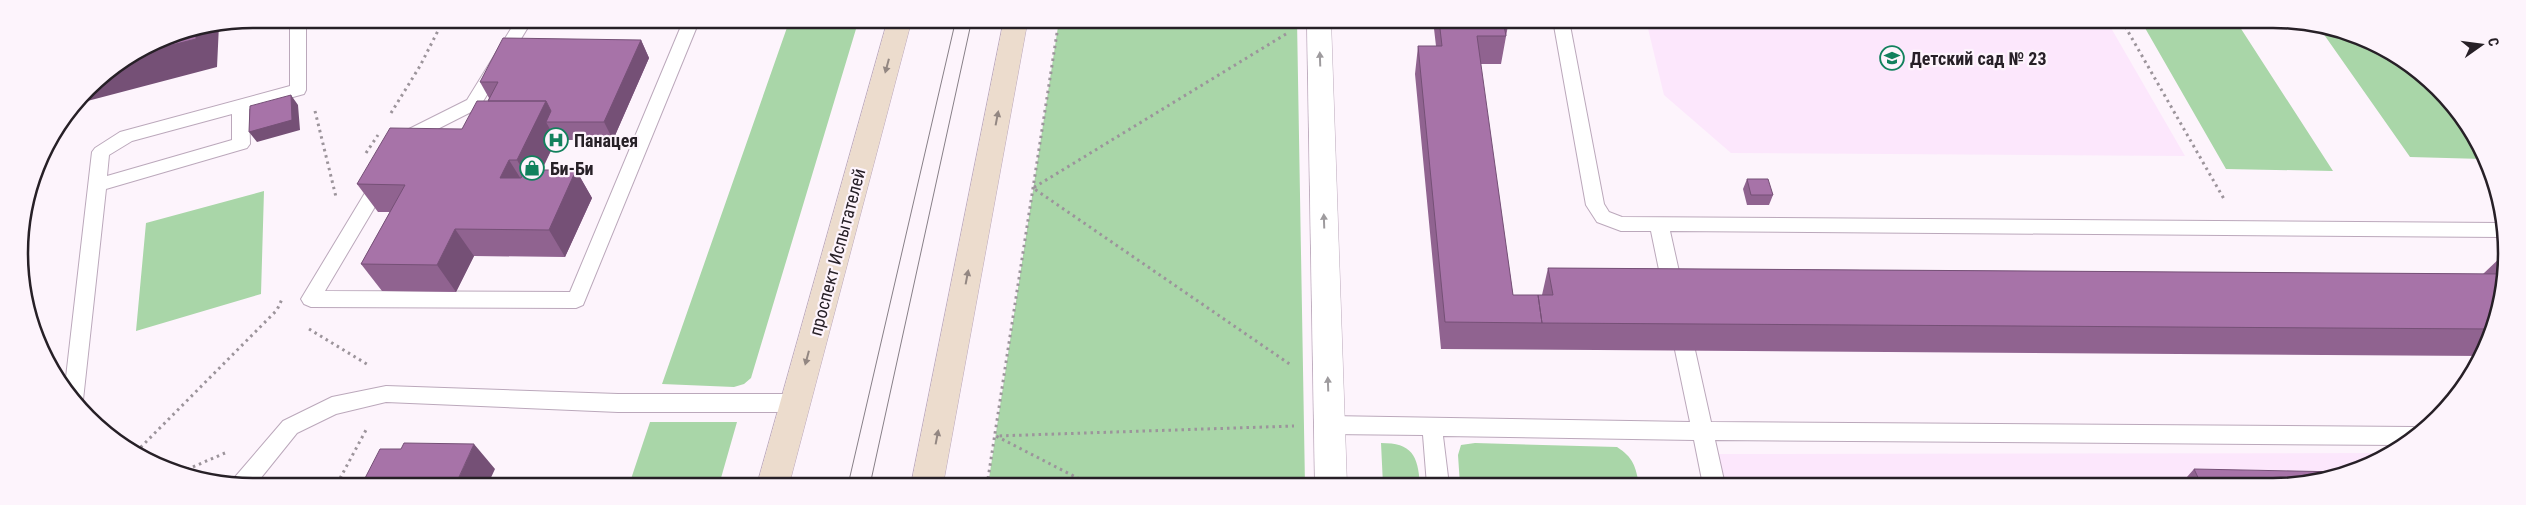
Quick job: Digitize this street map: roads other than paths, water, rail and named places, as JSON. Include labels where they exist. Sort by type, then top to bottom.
[{"type":"main road","name":"проспект Испытателей","points":[[775,478],[898,28]]},
{"type":"main road","points":[[929,478],[1014,28]]},
{"type":"street","points":[[1318,28],[1317,425],[1329,478]]},
{"type":"lane","points":[[74,389],[101,152],[126,136],[298,90],[298,28]]},
{"type":"lane","points":[[519,28],[473,104],[407,137],[311,299],[576,300],[688,28]]},
{"type":"lane","points":[[1562,28],[1595,205],[1603,217],[1621,224],[2497,230]]},
{"type":"lane","points":[[98,185],[241,144],[240,105]]},
{"type":"lane","points":[[1659,225],[1674,296]]},
{"type":"lane","points":[[1685,350],[1713,478]]},
{"type":"lane","points":[[248,478],[290,427],[332,406],[386,394],[618,403],[795,403]]},
{"type":"lane","points":[[1317,425],[1432,425],[1703,431],[2404,436]]},
{"type":"lane","points":[[1432,425],[1437,478]]},
{"type":"tram line","points":[[850,478],[954,28]]},
{"type":"tram line","points":[[872,478],[970,28]]},
{"type":"place","name":"Детский сад № 23","points":[[1892,58]]},
{"type":"place","name":"Панацея","points":[[556,140]]},
{"type":"place","name":"Би-Би","points":[[532,168]]}]
